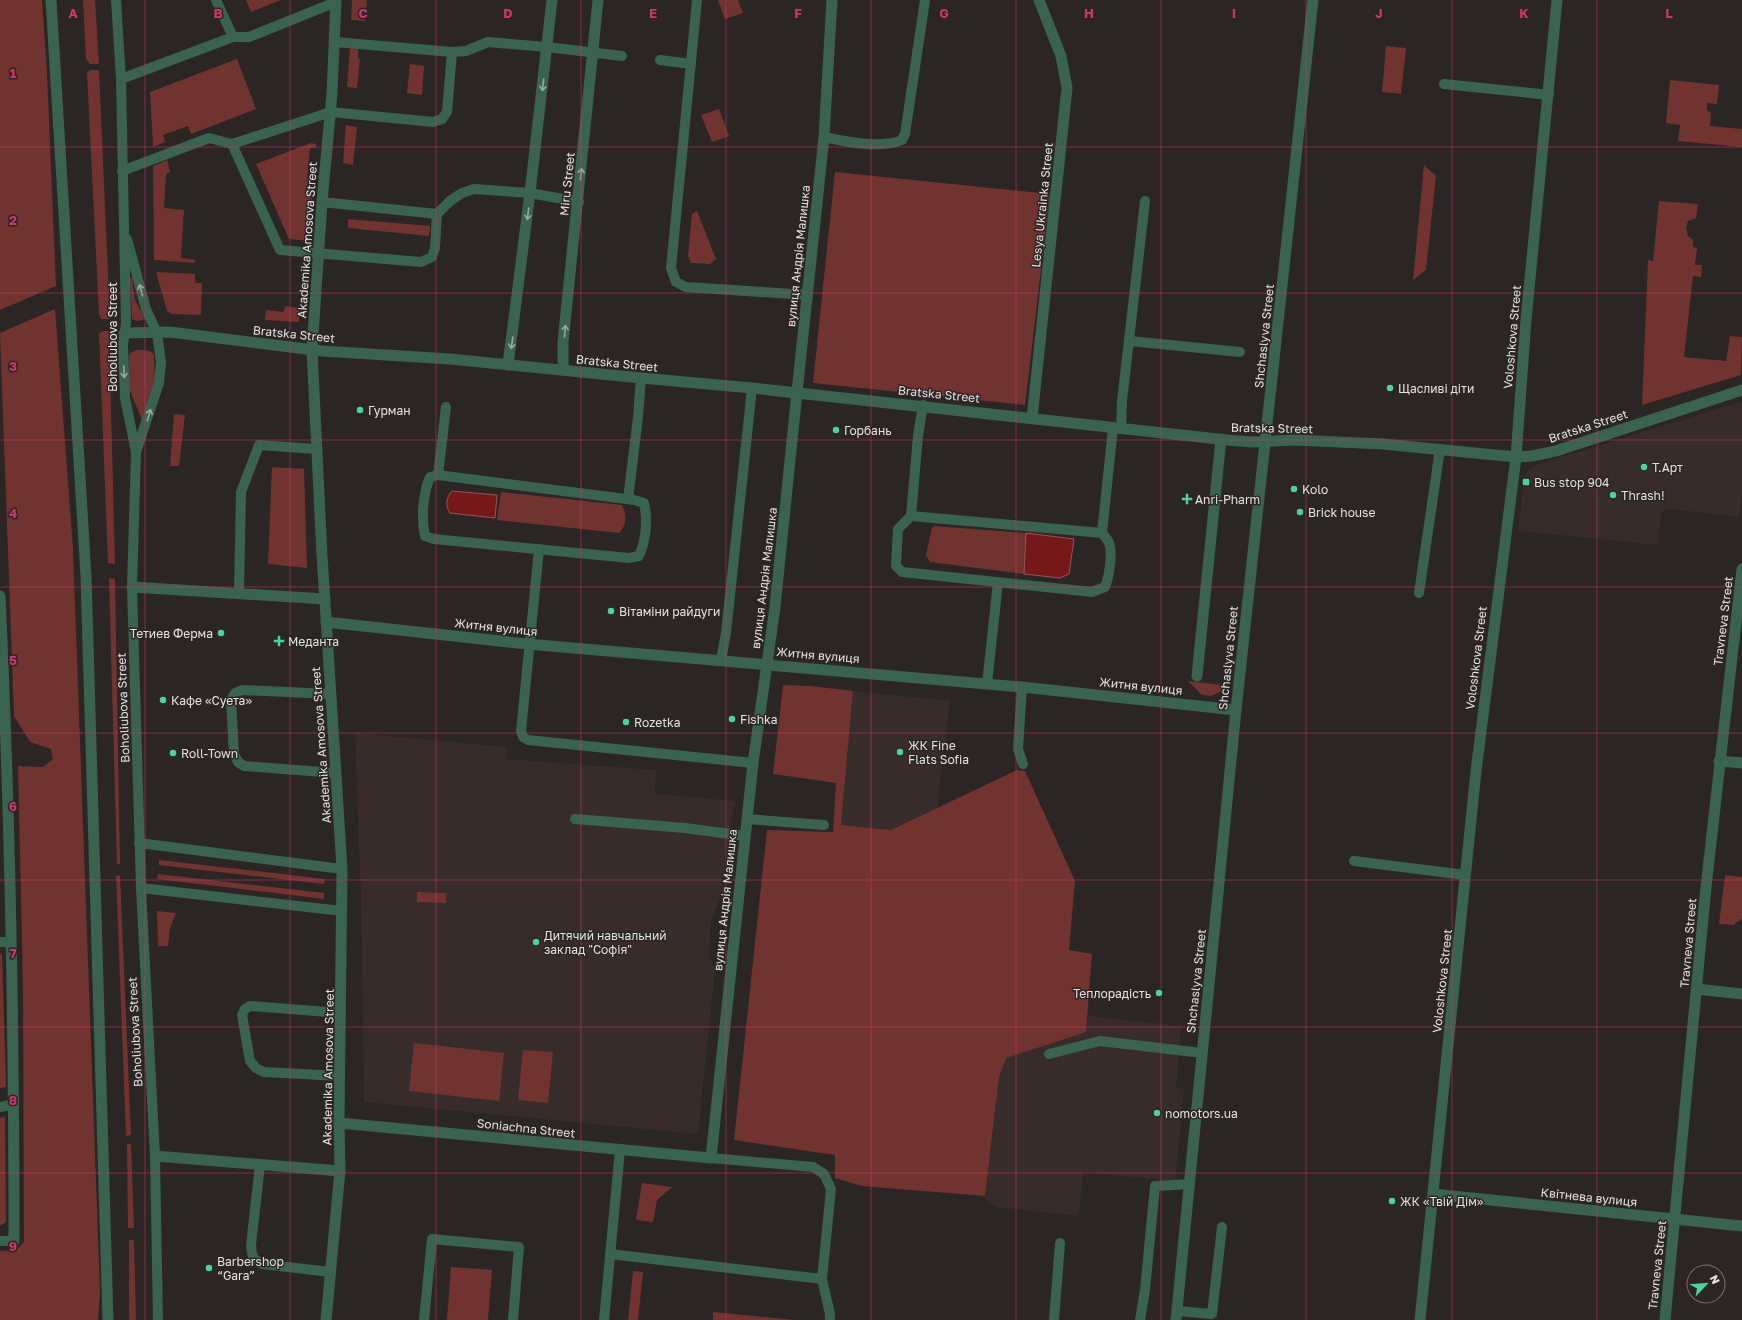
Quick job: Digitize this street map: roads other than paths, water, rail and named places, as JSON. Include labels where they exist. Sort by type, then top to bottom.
[{"type":"street","points":[[51,0],[86,576],[108,1320]]},
{"type":"street","points":[[508,365],[530,193],[552,0]]},
{"type":"street","name":"Miru Street","points":[[563,370],[563,342],[579,202],[598,0]]},
{"type":"street","name":"вулиця Андрія Малишка","points":[[710,1158],[753,763],[775,607],[808,295],[824,137],[832,0]]},
{"type":"street","name":"Lesya Ukrainka Street","points":[[1032,418],[1067,88],[1061,56],[1039,0]]},
{"type":"street","name":"Shchaslyva Street","points":[[1177,1315],[1236,710],[1313,0]]},
{"type":"street","name":"Voloshkova Street","points":[[1420,1320],[1477,761],[1516,457],[1526,320],[1557,0]]},
{"type":"street","name":"Akademika Amosova Street","points":[[326,1320],[340,1171],[339,1123],[342,869],[316,449],[312,350],[322,202],[331,112],[336,1]]},
{"type":"street","name":"Bratska Street","points":[[124,333],[170,332],[312,350],[450,359],[797,392],[1253,442],[1294,440],[1383,444],[1516,457],[1532,456],[1556,451],[1742,390]]},
{"type":"street","points":[[1197,676],[1220,439]]},
{"type":"street","name":"Travneva Street","points":[[1665,1320],[1719,761],[1742,569]]},
{"type":"street","points":[[132,587],[325,599]]},
{"type":"street","points":[[0,596],[6,942],[14,1104],[14,1241]]},
{"type":"street","name":"Житня вулиця","points":[[326,622],[530,644],[1022,687],[1236,710]]},
{"type":"street","points":[[1719,761],[1742,763]]},
{"type":"street","points":[[1697,989],[1742,994]]},
{"type":"street","name":"Soniachna Street","points":[[339,1123],[710,1158]]},
{"type":"street","points":[[155,1156],[340,1171]]},
{"type":"street","name":"Квітнева вулиця","points":[[1433,1194],[1742,1226]]},
{"type":"lane","name":"Boholiubova Street","points":[[116,0],[122,79],[122,171],[126,323],[123,345],[125,398],[136,452],[132,587],[140,888],[155,1156],[158,1320]]},
{"type":"lane","points":[[216,0],[232,37]]},
{"type":"lane","points":[[697,0],[671,268],[676,282],[686,288],[808,295]]},
{"type":"lane","points":[[824,137],[841,141],[878,144],[889,144],[902,140],[906,134],[925,0]]},
{"type":"lane","points":[[122,79],[232,37],[249,37],[336,1]]},
{"type":"lane","points":[[335,42],[452,52],[466,51],[488,42],[547,46],[622,56]]},
{"type":"lane","points":[[122,171],[209,138],[232,144],[331,112],[432,122],[442,119],[447,112],[452,52]]},
{"type":"lane","points":[[660,60],[691,64]]},
{"type":"lane","points":[[1444,84],[1548,95]]},
{"type":"lane","points":[[232,144],[280,250],[421,262],[432,257],[435,248],[437,214],[450,201],[462,193],[474,189],[530,193],[579,202]]},
{"type":"lane","points":[[923,406],[918,436],[911,516],[898,529],[896,566],[902,572],[1092,592],[1105,587],[1108,580],[1111,549],[1109,542],[1102,533],[1130,341],[1145,201]]},
{"type":"lane","points":[[322,202],[437,214]]},
{"type":"lane","points":[[124,230],[133,256],[146,309],[157,333],[161,362],[159,383],[136,452]]},
{"type":"lane","points":[[1130,341],[1240,352]]},
{"type":"lane","points":[[628,499],[641,378]]},
{"type":"lane","points":[[721,660],[726,633],[752,388]]},
{"type":"lane","points":[[438,476],[446,407]]},
{"type":"lane","points":[[239,593],[241,492],[259,445],[316,449]]},
{"type":"lane","points":[[1419,593],[1440,449]]},
{"type":"lane","points":[[438,476],[628,499],[644,503],[647,515],[643,548],[639,556],[629,558],[434,539],[425,536],[423,526],[426,486],[430,477],[438,476]]},
{"type":"lane","points":[[911,516],[1102,533]]},
{"type":"lane","points":[[539,549],[521,731],[523,737],[528,740],[753,763]]},
{"type":"lane","points":[[987,684],[998,582]]},
{"type":"lane","points":[[1022,687],[1018,749],[1023,764]]},
{"type":"lane","points":[[331,694],[242,690],[235,693],[231,700],[234,754],[238,762],[244,766],[336,773]]},
{"type":"lane","points":[[575,818],[685,828],[745,836]]},
{"type":"lane","points":[[747,819],[824,825]]},
{"type":"lane","points":[[139,843],[342,869]]},
{"type":"lane","points":[[1354,861],[1465,875]]},
{"type":"lane","points":[[140,888],[342,911]]},
{"type":"lane","points":[[340,1076],[264,1072],[256,1068],[250,1061],[242,1015],[245,1009],[250,1006],[341,1013]]},
{"type":"lane","points":[[1049,1054],[1100,1042],[1202,1053]]},
{"type":"lane","points":[[0,1107],[14,1104]]},
{"type":"lane","points":[[604,1320],[620,1150]]},
{"type":"lane","points":[[710,1158],[813,1167],[824,1174],[831,1188],[822,1278],[830,1320]]},
{"type":"lane","points":[[260,1165],[251,1245],[252,1255],[255,1261],[262,1264],[330,1272]]},
{"type":"lane","points":[[1140,1320],[1145,1290],[1155,1186],[1190,1184]]},
{"type":"lane","points":[[1177,1315],[1212,1314],[1222,1227]]},
{"type":"lane","points":[[424,1320],[432,1239],[519,1247],[513,1320]]},
{"type":"lane","points":[[0,1241],[14,1241]]},
{"type":"lane","points":[[1054,1320],[1060,1242]]},
{"type":"lane","points":[[610,1254],[822,1278]]},
{"type":"place","name":"Щасливі діти","points":[[1390,388]]},
{"type":"place","name":"Гурман","points":[[360,410]]},
{"type":"place","name":"Горбань","points":[[836,430]]},
{"type":"place","name":"Т.Арт","points":[[1644,467]]},
{"type":"place","name":"Bus stop 904","points":[[1526,482]]},
{"type":"place","name":"Kolo","points":[[1294,489]]},
{"type":"place","name":"Thrash!","points":[[1613,495]]},
{"type":"place","name":"Anri-Pharm","points":[[1187,499]]},
{"type":"place","name":"Brick house","points":[[1300,512]]},
{"type":"place","name":"Вітаміни райдуги","points":[[611,611]]},
{"type":"place","name":"Тетиев Ферма","points":[[221,633]]},
{"type":"place","name":"Меданта","points":[[279,641]]},
{"type":"place","name":"Кафе «Суета»","points":[[163,700]]},
{"type":"place","name":"Fishka","points":[[732,719]]},
{"type":"place","name":"Rozetka","points":[[626,722]]},
{"type":"place","name":"ЖК Fine Flats Sofia","points":[[900,752]]},
{"type":"place","name":"Roll-Town","points":[[173,753]]},
{"type":"place","name":"Дитячий навчальний заклад \"Софія\"","points":[[536,942]]},
{"type":"place","name":"Теплорадість","points":[[1159,993]]},
{"type":"place","name":"nomotors.ua","points":[[1157,1113]]},
{"type":"place","name":"ЖК «Твій Дім»","points":[[1392,1201]]},
{"type":"place","name":"Barbershop “Gara”","points":[[209,1268]]}]
